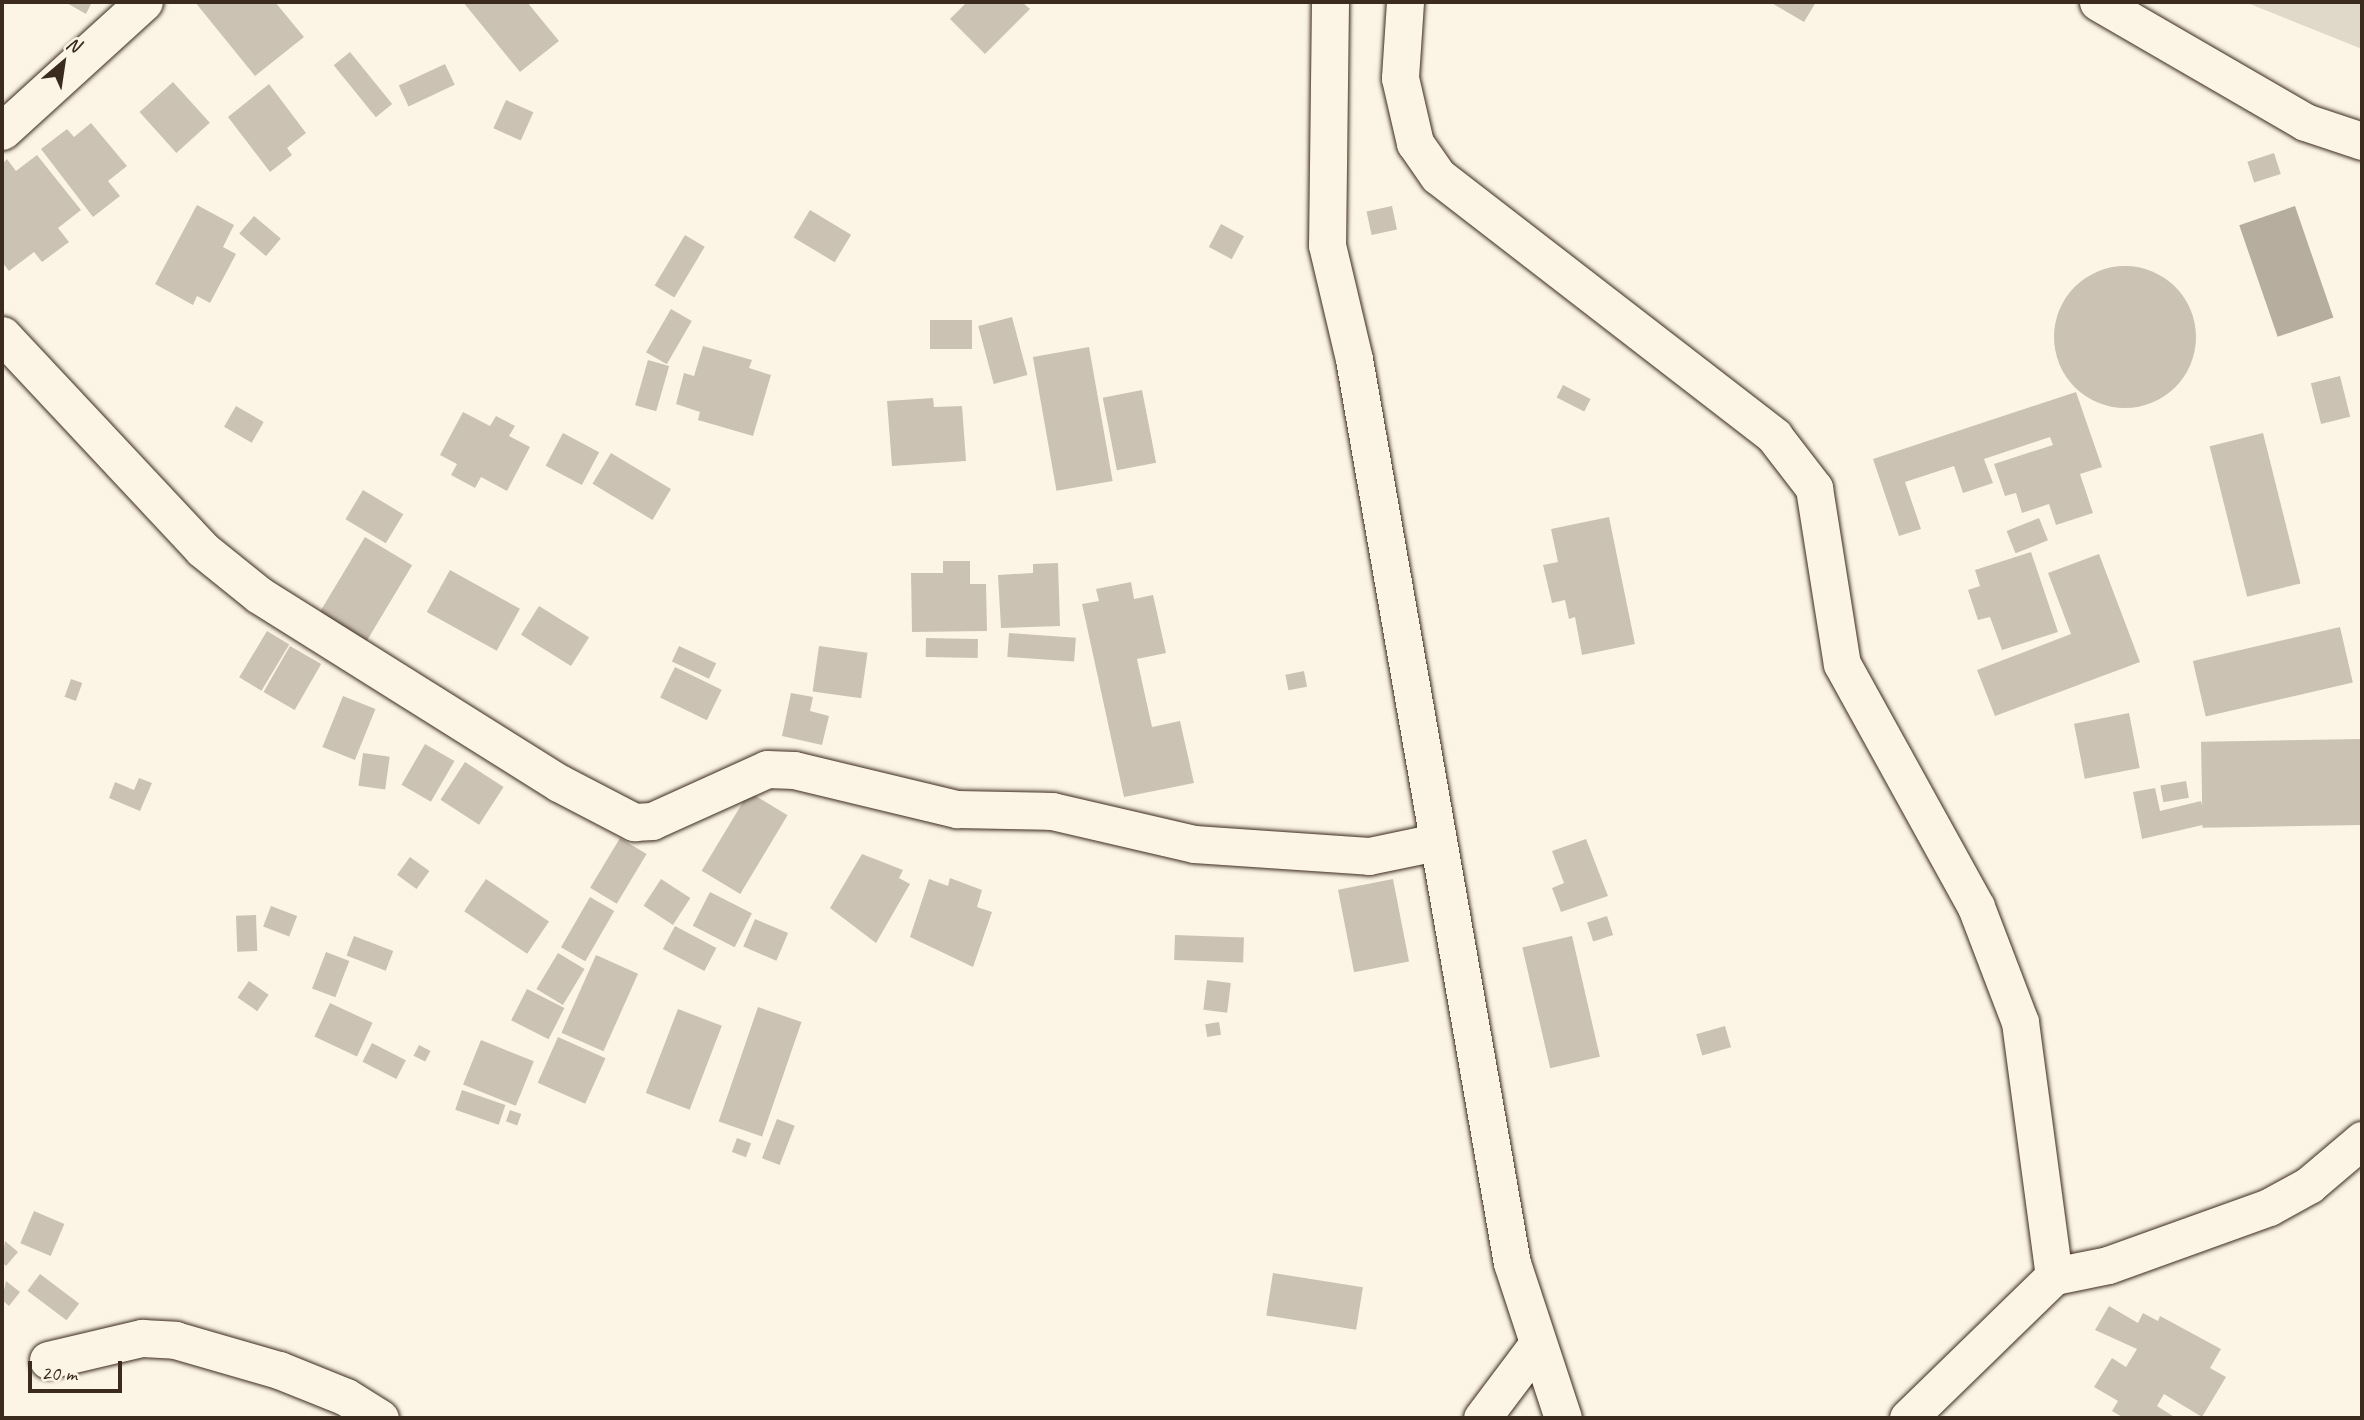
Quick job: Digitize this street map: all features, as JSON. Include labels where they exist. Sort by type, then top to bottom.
[{"type":"street","points":[[2,131],[144,2]]},
{"type":"street","points":[[1330,2],[1327,245],[1354,359],[1436,842],[1512,1263],[1536,1346],[1563,1418]]},
{"type":"street","points":[[1405,2],[1400,78],[1415,143],[1438,176],[1774,436],[1814,488],[1842,664],[1976,907],[2020,1022],[2054,1276]]},
{"type":"street","points":[[2098,2],[2305,122],[2362,141]]},
{"type":"street","points":[[2,335],[202,549],[259,596],[559,783],[634,822],[672,813],[737,779],[767,769],[794,770],[957,809],[1052,811],[1194,844],[1369,856],[1436,842]]},
{"type":"street","points":[[1908,1418],[2054,1276],[2108,1265],[2269,1207],[2309,1185],[2362,1140]]},
{"type":"street","points":[[48,1360],[142,1338],[175,1340],[279,1370],[346,1397],[380,1418]]},
{"type":"street","points":[[1482,1418],[1536,1346]]},
{"type":"shaded area","points":[[2245,2],[2362,2],[2362,49]]},
{"type":"shaded area","points":[[2295,206],[2333,318],[2278,337],[2239,225]]},
{"type":"building","points":[[65,2],[92,2],[86,14]]},
{"type":"building","points":[[195,2],[275,2],[304,37],[255,76]]},
{"type":"building","points":[[463,2],[527,2],[559,41],[520,72]]},
{"type":"building","points":[[967,2],[1022,2],[1030,9],[985,54],[950,19]]},
{"type":"building","points":[[1770,2],[1816,2],[1804,22]]},
{"type":"building","points":[[350,52],[392,104],[376,117],[334,65]]},
{"type":"building","points":[[445,64],[455,85],[408,106],[399,86]]},
{"type":"building","points":[[173,82],[210,123],[176,153],[140,112]]},
{"type":"building","points":[[269,84],[306,133],[287,148],[292,155],[270,172],[228,117]]},
{"type":"building","points":[[506,100],[533,112],[521,141],[493,128]]},
{"type":"building","points":[[91,123],[127,166],[108,181],[120,196],[93,217],[41,149],[67,129],[74,137]]},
{"type":"building","points":[[2274,153],[2281,174],[2254,183],[2247,162]]},
{"type":"building","points":[[37,155],[81,210],[58,228],[69,242],[42,262],[34,252],[9,271],[2,262],[2,164],[7,159],[16,171]]},
{"type":"building","points":[[197,205],[234,225],[223,247],[236,254],[210,303],[197,296],[193,305],[155,284]]},
{"type":"building","points":[[1392,206],[1397,229],[1372,235],[1367,211]]},
{"type":"building","points":[[810,210],[851,235],[835,262],[794,237]]},
{"type":"building","points":[[254,216],[281,238],[266,256],[239,234]]},
{"type":"building","points":[[1221,224],[1244,236],[1232,259],[1209,247]]},
{"type":"building","points":[[685,235],[705,247],[674,297],[655,286]]},
{"type":"building","points":[[2125,266],[2152,272],[2175,287],[2190,310],[2196,337],[2190,364],[2175,387],[2152,402],[2125,408],[2098,402],[2075,387],[2060,364],[2054,337],[2060,310],[2075,287],[2098,272]]},
{"type":"building","points":[[671,309],[692,321],[667,364],[646,352]]},
{"type":"building","points":[[1012,317],[1028,375],[994,384],[978,326]]},
{"type":"building","points":[[930,320],[972,320],[972,349],[930,349]]},
{"type":"building","points":[[703,346],[752,360],[749,368],[771,375],[753,436],[698,420],[700,412],[676,404],[684,373],[694,376]]},
{"type":"building","points":[[1089,347],[1113,481],[1056,491],[1033,357]]},
{"type":"building","points":[[648,360],[669,366],[656,411],[635,405]]},
{"type":"building","points":[[2340,376],[2350,417],[2321,424],[2311,383]]},
{"type":"building","points":[[1563,385],[1591,399],[1584,412],[1557,397]]},
{"type":"building","points":[[1142,390],[1156,463],[1117,470],[1103,398]]},
{"type":"building","points":[[2076,392],[2102,467],[2080,474],[2093,513],[2056,525],[2049,504],[2022,513],[2016,493],[2005,496],[1994,464],[2053,445],[2050,437],[1984,459],[1993,483],[1963,493],[1954,466],[1905,482],[1921,529],[1899,536],[1873,459]]},
{"type":"building","points":[[933,398],[934,407],[962,406],[966,461],[892,466],[887,401]]},
{"type":"building","points":[[236,406],[264,422],[252,443],[224,427]]},
{"type":"building","points":[[463,412],[490,426],[496,416],[515,426],[509,436],[530,447],[507,491],[481,477],[475,488],[451,475],[457,464],[440,455]]},
{"type":"building","points":[[563,433],[599,452],[582,485],[546,466]]},
{"type":"building","points":[[2263,433],[2300,583],[2247,597],[2210,446]]},
{"type":"building","points":[[611,453],[671,489],[652,520],[592,484]]},
{"type":"building","points":[[363,490],[403,514],[386,543],[345,519]]},
{"type":"building","points":[[1609,517],[1635,644],[1582,655],[1575,617],[1569,619],[1565,600],[1552,603],[1543,565],[1558,562],[1551,529]]},
{"type":"building","points":[[2039,518],[2048,540],[2016,553],[2007,531]]},
{"type":"building","points":[[365,537],[412,565],[361,650],[314,622]]},
{"type":"building","points":[[2031,552],[2058,632],[2002,650],[1990,617],[1978,620],[1968,590],[1980,586],[1975,570]]},
{"type":"building","points":[[2099,554],[2140,662],[1995,716],[1977,670],[2071,634],[2048,573]]},
{"type":"building","points":[[943,561],[970,561],[970,584],[986,584],[987,631],[912,632],[911,573],[943,573]]},
{"type":"building","points":[[1058,563],[1060,626],[1001,628],[998,575],[1033,573],[1033,564]]},
{"type":"building","points":[[450,570],[520,609],[497,651],[427,612]]},
{"type":"building","points":[[1131,582],[1134,599],[1153,595],[1166,653],[1137,659],[1152,727],[1180,721],[1194,783],[1124,797],[1082,604],[1099,601],[1096,589]]},
{"type":"building","points":[[539,606],[589,637],[571,666],[521,635]]},
{"type":"building","points":[[2340,627],[2353,683],[2206,717],[2193,661]]},
{"type":"building","points":[[267,631],[289,644],[261,691],[239,677]]},
{"type":"building","points":[[1009,633],[1076,638],[1074,662],[1007,657]]},
{"type":"building","points":[[926,638],[978,639],[978,658],[926,657]]},
{"type":"building","points":[[290,646],[321,664],[295,710],[264,692]]},
{"type":"building","points":[[679,646],[716,663],[709,679],[672,661]]},
{"type":"building","points":[[819,646],[868,653],[861,698],[813,692]]},
{"type":"building","points":[[675,667],[722,690],[707,720],[660,698]]},
{"type":"building","points":[[1304,671],[1307,687],[1288,690],[1285,675]]},
{"type":"building","points":[[71,679],[82,683],[76,701],[65,697]]},
{"type":"building","points":[[791,693],[813,697],[810,711],[829,716],[822,745],[782,736]]},
{"type":"building","points":[[343,696],[375,709],[355,760],[322,747]]},
{"type":"building","points":[[2129,713],[2140,768],[2085,779],[2074,724]]},
{"type":"building","points":[[2361,739],[2362,825],[2203,828],[2201,742]]},
{"type":"building","points":[[425,744],[454,761],[431,802],[402,785]]},
{"type":"building","points":[[363,753],[390,757],[385,789],[358,786]]},
{"type":"building","points":[[465,762],[504,787],[479,825],[440,800]]},
{"type":"building","points":[[139,778],[152,783],[140,811],[109,798],[115,782],[134,790]]},
{"type":"building","points":[[2186,781],[2189,798],[2163,802],[2160,786]]},
{"type":"building","points":[[2155,788],[2160,811],[2201,801],[2207,824],[2142,839],[2133,792]]},
{"type":"building","points":[[749,792],[788,815],[740,894],[702,871]]},
{"type":"building","points":[[620,838],[647,854],[617,904],[590,888]]},
{"type":"building","points":[[1586,839],[1608,896],[1561,912],[1552,888],[1564,883],[1552,851]]},
{"type":"building","points":[[862,854],[903,870],[899,878],[910,884],[876,943],[830,908]]},
{"type":"building","points":[[410,857],[429,871],[416,889],[397,875]]},
{"type":"building","points":[[950,878],[982,890],[977,907],[992,912],[973,967],[910,937],[929,879],[948,886]]},
{"type":"building","points":[[486,879],[549,921],[527,954],[464,911]]},
{"type":"building","points":[[661,879],[690,898],[673,925],[644,906]]},
{"type":"building","points":[[1393,879],[1409,961],[1354,972],[1338,890]]},
{"type":"building","points":[[710,892],[752,913],[735,947],[693,926]]},
{"type":"building","points":[[590,897],[614,911],[585,961],[561,947]]},
{"type":"building","points":[[271,906],[297,916],[289,937],[263,927]]},
{"type":"building","points":[[256,915],[257,951],[237,952],[236,916]]},
{"type":"building","points":[[1607,916],[1613,935],[1593,942],[1587,922]]},
{"type":"building","points":[[755,919],[788,933],[776,961],[743,947]]},
{"type":"building","points":[[675,926],[716,948],[704,971],[663,949]]},
{"type":"building","points":[[1175,935],[1244,937],[1243,962],[1174,960]]},
{"type":"building","points":[[354,936],[393,951],[386,971],[346,956]]},
{"type":"building","points":[[1572,936],[1600,1057],[1550,1068],[1522,947]]},
{"type":"building","points":[[326,952],[349,961],[335,997],[312,988]]},
{"type":"building","points":[[558,953],[585,969],[563,1005],[536,989]]},
{"type":"building","points":[[596,955],[638,974],[603,1051],[561,1033]]},
{"type":"building","points":[[1207,980],[1231,983],[1227,1013],[1203,1010]]},
{"type":"building","points":[[249,981],[269,995],[257,1011],[238,997]]},
{"type":"building","points":[[527,989],[564,1008],[549,1039],[511,1020]]},
{"type":"building","points":[[330,1003],[373,1023],[357,1056],[314,1037]]},
{"type":"building","points":[[758,1007],[801,1022],[762,1136],[719,1121]]},
{"type":"building","points":[[678,1009],[722,1026],[690,1110],[646,1093]]},
{"type":"building","points":[[1219,1022],[1221,1035],[1207,1037],[1205,1024]]},
{"type":"building","points":[[1725,1026],[1731,1047],[1702,1055],[1696,1034]]},
{"type":"building","points":[[558,1037],[606,1058],[585,1104],[538,1083]]},
{"type":"building","points":[[481,1040],[534,1061],[516,1106],[463,1085]]},
{"type":"building","points":[[372,1043],[406,1060],[396,1079],[362,1062]]},
{"type":"building","points":[[419,1045],[431,1051],[425,1062],[414,1056]]},
{"type":"building","points":[[462,1090],[505,1105],[499,1125],[455,1110]]},
{"type":"building","points":[[510,1110],[521,1114],[517,1125],[506,1121]]},
{"type":"building","points":[[777,1119],[795,1126],[780,1165],[762,1158]]},
{"type":"building","points":[[737,1138],[751,1143],[746,1157],[732,1152]]},
{"type":"building","points":[[34,1211],[64,1224],[51,1256],[20,1243]]},
{"type":"building","points":[[5,1241],[18,1252],[6,1266],[2,1262]]},
{"type":"building","points":[[1273,1273],[1363,1287],[1356,1330],[1266,1315]]},
{"type":"building","points":[[40,1274],[79,1303],[66,1320],[27,1291]]},
{"type":"building","points":[[6,1281],[20,1292],[9,1306],[2,1300]]},
{"type":"building","points":[[2109,1306],[2138,1323],[2143,1313],[2158,1321],[2160,1316],[2221,1349],[2210,1368],[2226,1377],[2202,1417],[2164,1394],[2157,1406],[2176,1418],[2124,1418],[2112,1411],[2118,1401],[2094,1387],[2112,1358],[2126,1367],[2137,1349],[2095,1330]]}]
